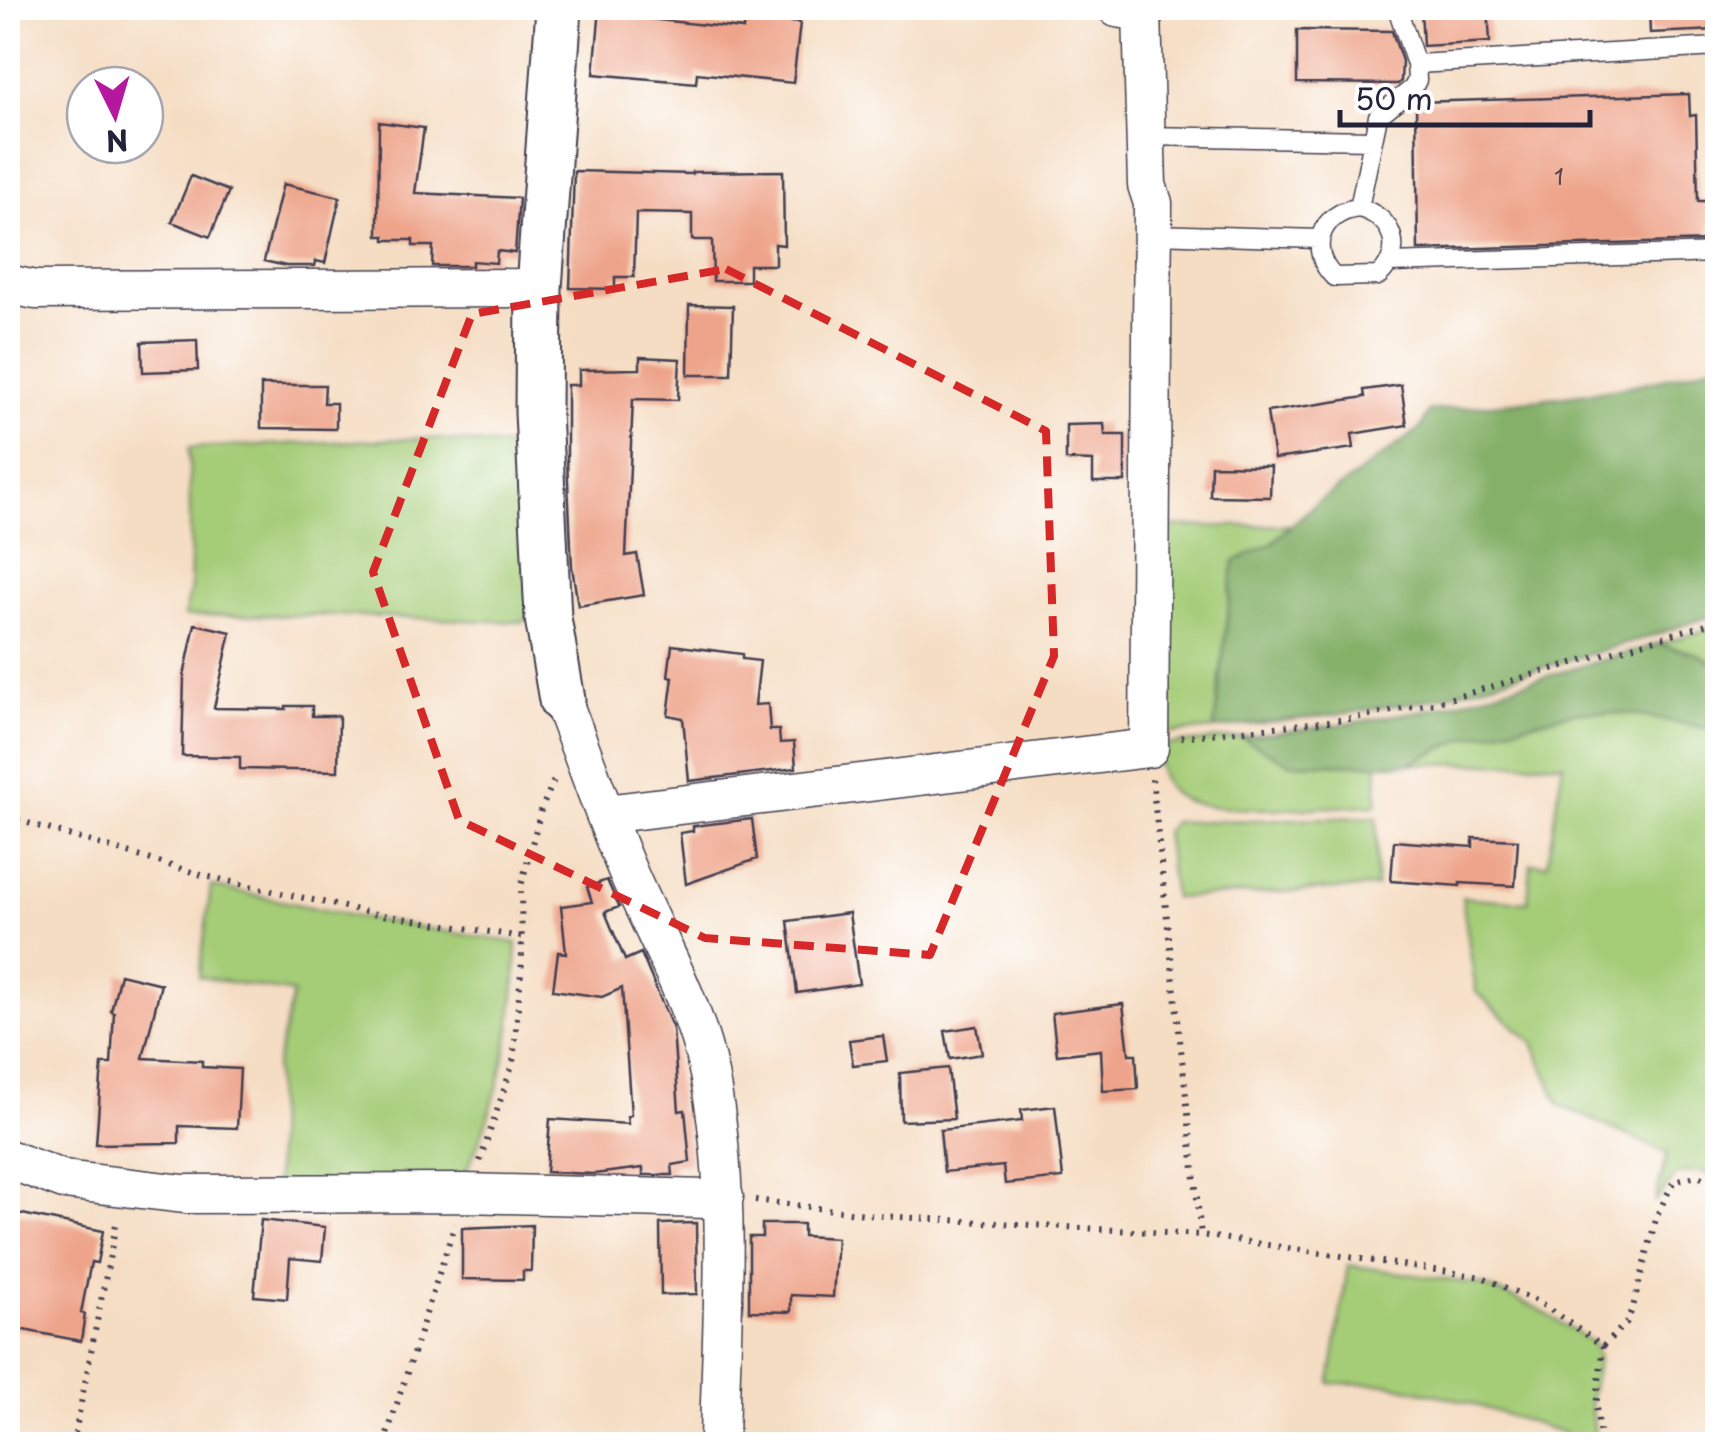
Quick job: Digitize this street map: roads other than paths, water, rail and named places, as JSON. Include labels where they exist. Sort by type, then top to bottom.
[{"type":"street","points":[[558,8],[539,288],[538,412],[552,652],[568,717],[688,1007],[708,1069],[724,1197],[719,1444]]},
{"type":"street","points":[[606,814],[1149,744],[1153,204],[1147,185],[1142,12],[1117,8]]},
{"type":"street","points":[[8,284],[35,290],[539,288]]},
{"type":"street","points":[[8,1159],[64,1180],[184,1194],[724,1197]]},
{"type":"lane","points":[[1358,208],[1378,116],[1417,80],[1416,64],[1397,8]]},
{"type":"lane","points":[[1416,64],[1718,47]]},
{"type":"lane","points":[[1145,136],[1372,140]]},
{"type":"lane","points":[[1358,208],[1380,217],[1388,226],[1394,251],[1390,263],[1378,276],[1334,277],[1320,256],[1319,240],[1327,222],[1336,214],[1358,208]]},
{"type":"lane","points":[[1154,234],[1319,240]]},
{"type":"lane","points":[[1390,263],[1718,253]]}]
